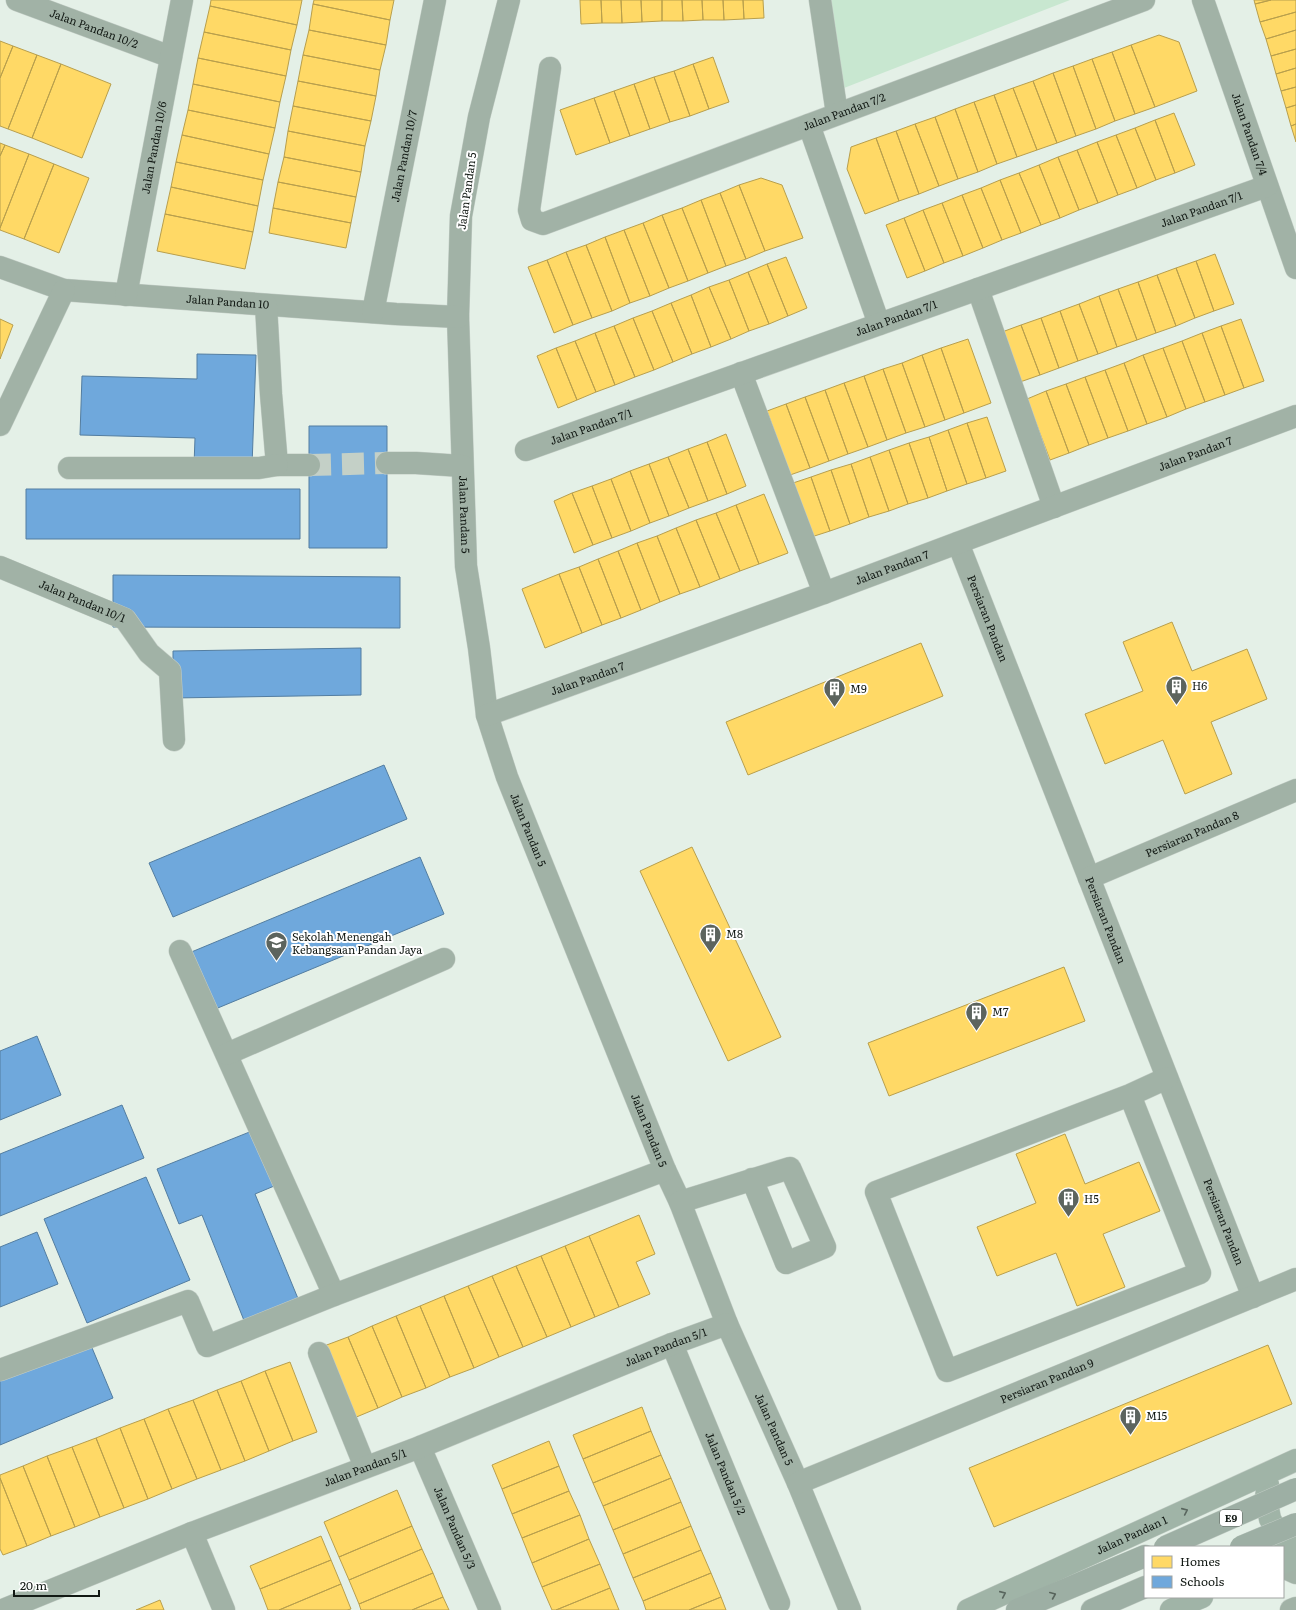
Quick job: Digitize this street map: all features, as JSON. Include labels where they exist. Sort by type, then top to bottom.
[{"type":"highway","name":"E9","points":[[1167,1546],[1296,1489]]},
{"type":"highway","points":[[1243,1546],[1296,1524]]},
{"type":"highway","points":[[1018,1610],[1144,1556]]},
{"type":"highway","points":[[1092,1610],[1144,1587]]},
{"type":"main road","name":"Jalan Pandan 1","points":[[968,1610],[1296,1460]]},
{"type":"main road","points":[[1271,1472],[1266,1497],[1270,1519],[1284,1543],[1296,1548]]},
{"type":"main road","points":[[1284,1563],[1296,1558]]},
{"type":"main road","points":[[1171,1610],[1200,1598]]},
{"type":"street","name":"Jalan Pandan 10/2","points":[[17,0],[171,57]]},
{"type":"street","name":"Jalan Pandan 10/6","points":[[126,295],[182,0]]},
{"type":"street","name":"Jalan Pandan 10/7","points":[[373,312],[435,0]]},
{"type":"street","name":"Jalan Pandan 5","points":[[509,0],[479,117],[461,216],[458,317],[466,566],[479,648],[487,715],[507,777],[665,1170],[680,1202],[727,1324],[798,1483],[850,1610]]},
{"type":"street","points":[[820,0],[837,114]]},
{"type":"street","name":"Jalan Pandan 7/2","points":[[550,68],[529,210],[532,220],[543,224],[1144,0]]},
{"type":"street","name":"Jalan Pandan 7/4","points":[[1203,0],[1296,268]]},
{"type":"street","points":[[809,125],[879,324]]},
{"type":"street","name":"Jalan Pandan 7/1","points":[[526,450],[1268,186]]},
{"type":"street","name":"Jalan Pandan 10","points":[[0,267],[64,290],[458,317]]},
{"type":"street","points":[[978,289],[1054,507]]},
{"type":"street","points":[[0,425],[64,290]]},
{"type":"street","points":[[266,305],[277,466]]},
{"type":"street","points":[[741,373],[824,593]]},
{"type":"street","name":"Jalan Pandan 7","points":[[487,715],[824,593],[1296,416]]},
{"type":"street","points":[[387,463],[462,466]]},
{"type":"street","points":[[70,468],[259,468],[309,465]]},
{"type":"street","name":"Persiaran Pandan","points":[[958,543],[1253,1297]]},
{"type":"street","name":"Jalan Pandan 10/1","points":[[0,566],[126,619],[148,653],[170,671],[174,740]]},
{"type":"street","name":"Persiaran Pandan 8","points":[[1089,878],[1296,790]]},
{"type":"street","points":[[180,951],[334,1295]]},
{"type":"street","points":[[227,1054],[444,959]]},
{"type":"street","points":[[1130,1095],[1200,1273],[947,1371],[876,1192],[1130,1095],[1167,1078]]},
{"type":"street","points":[[0,1370],[188,1301],[207,1346],[334,1295],[665,1170]]},
{"type":"street","points":[[680,1202],[752,1179]]},
{"type":"street","name":"Persiaran Pandan 9","points":[[798,1483],[1296,1279]]},
{"type":"street","name":"Jalan Pandan 5/1","points":[[3,1610],[192,1533],[420,1447],[672,1344],[727,1324]]},
{"type":"street","name":"Jalan Pandan 5/2","points":[[672,1344],[779,1603]]},
{"type":"street","points":[[319,1353],[365,1467]]},
{"type":"street","name":"Jalan Pandan 5/3","points":[[420,1447],[490,1610]]},
{"type":"street","points":[[192,1533],[224,1610]]},
{"type":"street","points":[[1284,1567],[1296,1573]]},
{"type":"street","points":[[1291,1610],[1296,1608]]},
{"type":"green space","points":[[830,0],[1070,0],[844,88]]},
{"type":"building: Homes","points":[[211,0],[302,0],[297,25],[210,6]]},
{"type":"building: Homes","points":[[314,0],[394,0],[390,20],[313,4]]},
{"type":"building: Homes","points":[[580,0],[601,0],[602,23],[581,24]]},
{"type":"building: Homes","points":[[601,0],[621,0],[622,23],[602,23]]},
{"type":"building: Homes","points":[[621,0],[641,0],[642,22],[622,23]]},
{"type":"building: Homes","points":[[641,0],[662,0],[662,21],[642,22]]},
{"type":"building: Homes","points":[[662,0],[682,0],[683,21],[662,21]]},
{"type":"building: Homes","points":[[682,0],[702,0],[703,20],[683,21]]},
{"type":"building: Homes","points":[[702,0],[723,0],[724,20],[703,20]]},
{"type":"building: Homes","points":[[723,0],[743,0],[744,19],[724,20]]},
{"type":"building: Homes","points":[[743,0],[763,0],[764,18],[744,19]]},
{"type":"building: Homes","points":[[1254,0],[1271,0],[1255,4]]},
{"type":"building: Homes","points":[[1271,0],[1296,0],[1296,12],[1260,22],[1255,4]]},
{"type":"building: Homes","points":[[313,4],[390,20],[386,45],[309,30]]},
{"type":"building: Homes","points":[[210,6],[297,25],[291,50],[204,32]]},
{"type":"building: Homes","points":[[1296,12],[1296,30],[1266,39],[1260,22]]},
{"type":"building: Homes","points":[[309,30],[386,45],[380,70],[303,55]]},
{"type":"building: Homes","points":[[1296,30],[1296,49],[1271,56],[1266,39]]},
{"type":"building: Homes","points":[[204,32],[291,50],[286,76],[198,58]]},
{"type":"building: Homes","points":[[1159,35],[1179,42],[1197,91],[1155,107],[1131,45]]},
{"type":"building: Homes","points":[[0,41],[13,46],[0,78]]},
{"type":"building: Homes","points":[[1131,45],[1155,107],[1135,114],[1112,52]]},
{"type":"building: Homes","points":[[13,46],[37,55],[8,129],[0,126],[0,78]]},
{"type":"building: Homes","points":[[1296,49],[1296,68],[1276,74],[1271,56]]},
{"type":"building: Homes","points":[[1112,52],[1135,114],[1115,121],[1092,59]]},
{"type":"building: Homes","points":[[37,55],[61,64],[32,138],[8,129]]},
{"type":"building: Homes","points":[[303,55],[380,70],[376,96],[298,81]]},
{"type":"building: Homes","points":[[713,57],[729,102],[709,109],[693,64]]},
{"type":"building: Homes","points":[[198,58],[286,76],[280,102],[193,84]]},
{"type":"building: Homes","points":[[1092,59],[1115,121],[1096,129],[1073,66]]},
{"type":"building: Homes","points":[[61,64],[111,84],[82,158],[32,138]]},
{"type":"building: Homes","points":[[693,64],[709,109],[690,116],[674,71]]},
{"type":"building: Homes","points":[[1073,66],[1096,129],[1076,136],[1053,73]]},
{"type":"building: Homes","points":[[1296,68],[1296,87],[1281,91],[1276,74]]},
{"type":"building: Homes","points":[[674,71],[690,116],[670,122],[654,77]]},
{"type":"building: Homes","points":[[1053,73],[1076,136],[1057,143],[1033,81]]},
{"type":"building: Homes","points":[[654,77],[670,122],[650,129],[634,84]]},
{"type":"building: Homes","points":[[298,81],[376,96],[371,121],[293,106]]},
{"type":"building: Homes","points":[[1033,81],[1057,143],[1037,150],[1013,88]]},
{"type":"building: Homes","points":[[193,84],[280,102],[275,128],[188,110]]},
{"type":"building: Homes","points":[[634,84],[650,129],[630,136],[614,91]]},
{"type":"building: Homes","points":[[1296,87],[1296,105],[1286,108],[1281,91]]},
{"type":"building: Homes","points":[[1013,88],[1037,150],[1017,157],[994,95]]},
{"type":"building: Homes","points":[[614,91],[630,136],[610,143],[594,98]]},
{"type":"building: Homes","points":[[994,95],[1017,157],[997,164],[974,102]]},
{"type":"building: Homes","points":[[594,98],[610,143],[576,155],[560,110]]},
{"type":"building: Homes","points":[[974,102],[997,164],[978,172],[955,109]]},
{"type":"building: Homes","points":[[1296,105],[1296,124],[1291,126],[1286,108]]},
{"type":"building: Homes","points":[[293,106],[371,121],[365,146],[288,131]]},
{"type":"building: Homes","points":[[955,109],[978,172],[958,179],[935,117]]},
{"type":"building: Homes","points":[[188,110],[275,128],[269,154],[182,135]]},
{"type":"building: Homes","points":[[1174,113],[1195,165],[1175,173],[1155,120]]},
{"type":"building: Homes","points":[[935,117],[958,179],[939,186],[915,124]]},
{"type":"building: Homes","points":[[1155,120],[1175,173],[1156,180],[1135,128]]},
{"type":"building: Homes","points":[[915,124],[939,186],[919,194],[896,131]]},
{"type":"building: Homes","points":[[1296,124],[1296,142],[1291,126]]},
{"type":"building: Homes","points":[[1135,128],[1156,180],[1137,188],[1116,135]]},
{"type":"building: Homes","points":[[288,131],[365,146],[361,172],[284,157]]},
{"type":"building: Homes","points":[[896,131],[919,194],[899,201],[876,138]]},
{"type":"building: Homes","points":[[182,135],[269,154],[263,180],[176,162]]},
{"type":"building: Homes","points":[[1116,135],[1137,188],[1118,195],[1097,142]]},
{"type":"building: Homes","points":[[876,138],[899,201],[865,214],[847,169],[851,147]]},
{"type":"building: Homes","points":[[1097,142],[1118,195],[1098,203],[1077,150]]},
{"type":"building: Homes","points":[[0,143],[5,145],[0,156]]},
{"type":"building: Homes","points":[[5,145],[29,154],[0,228],[0,156]]},
{"type":"building: Homes","points":[[1077,150],[1098,203],[1079,210],[1058,157]]},
{"type":"building: Homes","points":[[29,154],[54,164],[24,239],[0,230],[0,228]]},
{"type":"building: Homes","points":[[284,157],[361,172],[356,197],[278,182]]},
{"type":"building: Homes","points":[[1058,157],[1079,210],[1060,218],[1039,165]]},
{"type":"building: Homes","points":[[176,162],[263,180],[258,206],[171,187]]},
{"type":"building: Homes","points":[[54,164],[89,178],[59,253],[24,239]]},
{"type":"building: Homes","points":[[1039,165],[1060,218],[1041,225],[1019,173]]},
{"type":"building: Homes","points":[[1019,173],[1041,225],[1021,233],[1000,180]]},
{"type":"building: Homes","points":[[761,178],[782,185],[803,238],[765,251],[739,185]]},
{"type":"building: Homes","points":[[1000,180],[1021,233],[1002,240],[981,188]]},
{"type":"building: Homes","points":[[278,182],[356,197],[351,223],[273,208]]},
{"type":"building: Homes","points":[[739,185],[765,251],[746,259],[720,193]]},
{"type":"building: Homes","points":[[171,187],[258,206],[253,232],[165,214]]},
{"type":"building: Homes","points":[[981,188],[1002,240],[983,248],[962,195]]},
{"type":"building: Homes","points":[[720,193],[746,259],[726,266],[701,200]]},
{"type":"building: Homes","points":[[962,195],[983,248],[963,256],[942,203]]},
{"type":"building: Homes","points":[[701,200],[726,266],[708,273],[682,208]]},
{"type":"building: Homes","points":[[942,203],[963,256],[944,263],[923,210]]},
{"type":"building: Homes","points":[[273,208],[351,223],[346,248],[269,233]]},
{"type":"building: Homes","points":[[682,208],[708,273],[688,281],[662,215]]},
{"type":"building: Homes","points":[[923,210],[944,263],[925,271],[904,218]]},
{"type":"building: Homes","points":[[165,214],[253,232],[245,269],[157,251]]},
{"type":"building: Homes","points":[[662,215],[688,281],[669,288],[643,223]]},
{"type":"building: Homes","points":[[904,218],[925,271],[907,278],[886,225]]},
{"type":"building: Homes","points":[[643,223],[669,288],[650,296],[624,230]]},
{"type":"building: Homes","points":[[624,230],[650,296],[630,303],[605,237]]},
{"type":"building: Homes","points":[[605,237],[630,303],[612,311],[586,245]]},
{"type":"building: Homes","points":[[586,245],[612,311],[592,318],[566,252]]},
{"type":"building: Homes","points":[[566,252],[592,318],[573,325],[547,260]]},
{"type":"building: Homes","points":[[1215,254],[1234,304],[1214,311],[1196,261]]},
{"type":"building: Homes","points":[[786,257],[807,308],[788,316],[767,264]]},
{"type":"building: Homes","points":[[547,260],[573,325],[554,333],[528,267]]},
{"type":"building: Homes","points":[[1196,261],[1214,311],[1195,318],[1176,268]]},
{"type":"building: Homes","points":[[767,264],[788,316],[769,324],[748,272]]},
{"type":"building: Homes","points":[[1176,268],[1195,318],[1176,326],[1157,275]]},
{"type":"building: Homes","points":[[748,272],[769,324],[749,331],[729,280]]},
{"type":"building: Homes","points":[[1157,275],[1176,326],[1156,333],[1138,282]]},
{"type":"building: Homes","points":[[729,280],[749,331],[731,339],[709,287]]},
{"type":"building: Homes","points":[[1138,282],[1156,333],[1137,340],[1118,289]]},
{"type":"building: Homes","points":[[709,287],[731,339],[711,347],[691,295]]},
{"type":"building: Homes","points":[[1118,289],[1137,340],[1117,347],[1099,296]]},
{"type":"building: Homes","points":[[691,295],[711,347],[692,354],[671,303]]},
{"type":"building: Homes","points":[[1099,296],[1117,347],[1098,354],[1079,304]]},
{"type":"building: Homes","points":[[671,303],[692,354],[673,362],[652,311]]},
{"type":"building: Homes","points":[[1079,304],[1098,354],[1078,361],[1060,311]]},
{"type":"building: Homes","points":[[652,311],[673,362],[654,370],[633,318]]},
{"type":"building: Homes","points":[[1060,311],[1078,361],[1059,368],[1041,318]]},
{"type":"building: Homes","points":[[633,318],[654,370],[635,377],[614,326]]},
{"type":"building: Homes","points":[[1041,318],[1059,368],[1040,375],[1021,325]]},
{"type":"building: Homes","points":[[0,319],[13,325],[0,359]]},
{"type":"building: Homes","points":[[1241,319],[1264,381],[1244,388],[1221,326]]},
{"type":"building: Homes","points":[[1021,325],[1040,375],[1020,382],[1002,332]]},
{"type":"building: Homes","points":[[614,326],[635,377],[615,385],[595,333]]},
{"type":"building: Homes","points":[[1221,326],[1244,388],[1225,395],[1202,333]]},
{"type":"building: Homes","points":[[595,333],[615,385],[596,392],[575,341]]},
{"type":"building: Homes","points":[[1202,333],[1225,395],[1205,402],[1182,341]]},
{"type":"building: Homes","points":[[968,339],[991,403],[964,413],[941,348]]},
{"type":"building: Homes","points":[[575,341],[596,392],[577,400],[556,348]]},
{"type":"building: Homes","points":[[1182,341],[1205,402],[1186,409],[1163,348]]},
{"type":"building: Homes","points":[[556,348],[577,400],[558,408],[537,356]]},
{"type":"building: Homes","points":[[941,348],[964,413],[945,420],[922,355]]},
{"type":"building: Homes","points":[[1163,348],[1186,409],[1167,417],[1143,355]]},
{"type":"building: Homes","points":[[922,355],[945,420],[925,427],[902,363]]},
{"type":"building: Homes","points":[[1143,355],[1167,417],[1147,424],[1124,363]]},
{"type":"building: Homes","points":[[902,363],[925,427],[906,433],[883,369]]},
{"type":"building: Homes","points":[[1124,363],[1147,424],[1128,431],[1105,370]]},
{"type":"building: Homes","points":[[883,369],[906,433],[887,440],[864,376]]},
{"type":"building: Homes","points":[[1105,370],[1128,431],[1108,438],[1085,377]]},
{"type":"building: Homes","points":[[864,376],[887,440],[868,447],[844,383]]},
{"type":"building: Homes","points":[[1085,377],[1108,438],[1089,445],[1066,384]]},
{"type":"building: Homes","points":[[844,383],[868,447],[848,454],[825,390]]},
{"type":"building: Homes","points":[[1066,384],[1089,445],[1069,453],[1046,391]]},
{"type":"building: Homes","points":[[825,390],[848,454],[829,461],[805,397]]},
{"type":"building: Homes","points":[[1046,391],[1069,453],[1050,460],[1027,399]]},
{"type":"building: Homes","points":[[805,397],[829,461],[810,468],[786,404]]},
{"type":"building: Homes","points":[[786,404],[810,468],[790,475],[767,411]]},
{"type":"building: Homes","points":[[987,417],[1006,471],[986,478],[967,423]]},
{"type":"building: Homes","points":[[967,423],[986,478],[967,484],[948,430]]},
{"type":"building: Homes","points":[[948,430],[967,484],[947,491],[929,437]]},
{"type":"building: Homes","points":[[726,434],[746,486],[727,494],[707,442]]},
{"type":"building: Homes","points":[[929,437],[947,491],[928,498],[909,443]]},
{"type":"building: Homes","points":[[707,442],[727,494],[708,501],[688,449]]},
{"type":"building: Homes","points":[[909,443],[928,498],[908,504],[889,450]]},
{"type":"building: Homes","points":[[688,449],[708,501],[689,508],[668,457]]},
{"type":"building: Homes","points":[[889,450],[908,504],[889,511],[870,457]]},
{"type":"building: Homes","points":[[668,457],[689,508],[669,516],[649,464]]},
{"type":"building: Homes","points":[[870,457],[889,511],[869,517],[851,464]]},
{"type":"building: Homes","points":[[649,464],[669,516],[650,523],[630,471]]},
{"type":"building: Homes","points":[[851,464],[869,517],[850,524],[831,470]]},
{"type":"building: Homes","points":[[831,470],[850,524],[830,531],[811,477]]},
{"type":"building: Homes","points":[[630,471],[650,523],[631,531],[611,479]]},
{"type":"building: Homes","points":[[811,477],[830,531],[805,539],[787,485]]},
{"type":"building: Homes","points":[[611,479],[631,531],[612,538],[592,486]]},
{"type":"building: Homes","points":[[592,486],[612,538],[593,545],[572,493]]},
{"type":"building: Homes","points":[[572,493],[593,545],[574,553],[554,501]]},
{"type":"building: Homes","points":[[764,494],[788,553],[759,564],[736,505]]},
{"type":"building: Homes","points":[[736,505],[759,564],[740,571],[716,513]]},
{"type":"building: Homes","points":[[716,513],[740,571],[720,579],[696,520]]},
{"type":"building: Homes","points":[[696,520],[720,579],[700,587],[676,528]]},
{"type":"building: Homes","points":[[676,528],[700,587],[680,594],[657,536]]},
{"type":"building: Homes","points":[[657,536],[680,594],[660,602],[637,543]]},
{"type":"building: Homes","points":[[637,543],[660,602],[641,610],[618,551]]},
{"type":"building: Homes","points":[[618,551],[641,610],[621,618],[598,559]]},
{"type":"building: Homes","points":[[598,559],[621,618],[602,625],[579,567]]},
{"type":"building: Homes","points":[[579,567],[602,625],[582,633],[559,574]]},
{"type":"building: Homes","points":[[559,574],[582,633],[545,648],[522,589]]},
{"type":"building: Homes","name":"H6","points":[[1172,622],[1192,671],[1247,649],[1267,699],[1211,722],[1232,774],[1185,794],[1163,740],[1105,764],[1085,714],[1143,691],[1123,642]]},
{"type":"building: Homes","name":"M9","points":[[921,643],[943,696],[748,775],[726,722]]},
{"type":"building: Homes","name":"M8","points":[[692,847],[781,1037],[728,1061],[640,871]]},
{"type":"building: Homes","name":"M7","points":[[1064,967],[1085,1021],[889,1096],[868,1043]]},
{"type":"building: Homes","name":"H5","points":[[1065,1134],[1085,1184],[1139,1162],[1160,1211],[1103,1234],[1125,1287],[1077,1306],[1056,1253],[997,1276],[977,1227],[1036,1203],[1016,1154]]},
{"type":"building: Homes","points":[[639,1215],[655,1254],[636,1262],[650,1294],[619,1307],[589,1236]]},
{"type":"building: Homes","points":[[589,1236],[619,1307],[595,1317],[565,1246]]},
{"type":"building: Homes","points":[[565,1246],[595,1317],[571,1327],[541,1256]]},
{"type":"building: Homes","points":[[541,1256],[571,1327],[547,1337],[516,1266]]},
{"type":"building: Homes","points":[[516,1266],[547,1337],[523,1347],[492,1276]]},
{"type":"building: Homes","points":[[492,1276],[523,1347],[499,1357],[468,1286]]},
{"type":"building: Homes","points":[[468,1286],[499,1357],[474,1368],[444,1296]]},
{"type":"building: Homes","points":[[444,1296],[474,1368],[450,1377],[420,1306]]},
{"type":"building: Homes","points":[[420,1306],[450,1377],[426,1388],[396,1316]]},
{"type":"building: Homes","points":[[396,1316],[426,1388],[402,1397],[372,1326]]},
{"type":"building: Homes","points":[[372,1326],[402,1397],[378,1408],[348,1337]]},
{"type":"building: Homes","points":[[348,1337],[378,1408],[354,1418],[324,1346]]},
{"type":"building: Homes","name":"M15","points":[[1268,1345],[1292,1404],[994,1527],[969,1468]]},
{"type":"building: Homes","points":[[290,1362],[317,1432],[293,1441],[265,1371]]},
{"type":"building: Homes","points":[[265,1371],[293,1441],[269,1451],[241,1381]]},
{"type":"building: Homes","points":[[241,1381],[269,1451],[245,1461],[217,1390]]},
{"type":"building: Homes","points":[[217,1390],[245,1461],[221,1470],[193,1400]]},
{"type":"building: Homes","points":[[193,1400],[221,1470],[197,1479],[168,1409]]},
{"type":"building: Homes","points":[[642,1407],[651,1431],[583,1459],[573,1435]]},
{"type":"building: Homes","points":[[168,1409],[197,1479],[172,1489],[144,1419]]},
{"type":"building: Homes","points":[[144,1419],[172,1489],[148,1499],[120,1428]]},
{"type":"building: Homes","points":[[120,1428],[148,1499],[124,1508],[96,1438]]},
{"type":"building: Homes","points":[[651,1431],[661,1455],[593,1483],[583,1459]]},
{"type":"building: Homes","points":[[96,1438],[124,1508],[100,1517],[72,1447]]},
{"type":"building: Homes","points":[[549,1441],[559,1466],[502,1489],[492,1465]]},
{"type":"building: Homes","points":[[72,1447],[100,1517],[75,1527],[47,1456]]},
{"type":"building: Homes","points":[[661,1455],[671,1478],[603,1506],[593,1483]]},
{"type":"building: Homes","points":[[47,1456],[75,1527],[51,1536],[23,1466]]},
{"type":"building: Homes","points":[[23,1466],[51,1536],[27,1546],[0,1478],[0,1475]]},
{"type":"building: Homes","points":[[559,1466],[569,1491],[512,1514],[502,1489]]},
{"type":"building: Homes","points":[[0,1478],[27,1546],[3,1555],[0,1549]]},
{"type":"building: Homes","points":[[671,1478],[681,1502],[613,1530],[603,1506]]},
{"type":"building: Homes","points":[[397,1490],[412,1526],[339,1557],[324,1522]]},
{"type":"building: Homes","points":[[569,1491],[580,1515],[522,1538],[512,1514]]},
{"type":"building: Homes","points":[[681,1502],[691,1526],[623,1554],[613,1530]]},
{"type":"building: Homes","points":[[580,1515],[589,1539],[532,1563],[522,1538]]},
{"type":"building: Homes","points":[[412,1526],[422,1549],[349,1580],[339,1557]]},
{"type":"building: Homes","points":[[691,1526],[701,1550],[633,1578],[623,1554]]},
{"type":"building: Homes","points":[[321,1536],[331,1560],[260,1589],[250,1566]]},
{"type":"building: Homes","points":[[589,1539],[600,1564],[542,1587],[532,1563]]},
{"type":"building: Homes","points":[[422,1549],[433,1573],[359,1604],[349,1580]]},
{"type":"building: Homes","points":[[701,1550],[711,1573],[643,1601],[633,1578]]},
{"type":"building: Homes","points":[[331,1560],[341,1584],[279,1610],[268,1610],[260,1589]]},
{"type":"building: Homes","points":[[600,1564],[610,1588],[556,1610],[552,1610],[542,1587]]},
{"type":"building: Homes","points":[[433,1573],[443,1597],[412,1610],[361,1610],[359,1604]]},
{"type":"building: Homes","points":[[711,1573],[721,1597],[689,1610],[646,1610],[643,1601]]},
{"type":"building: Homes","points":[[341,1584],[351,1609],[279,1610]]},
{"type":"building: Homes","points":[[610,1588],[619,1610],[556,1610]]},
{"type":"building: Homes","points":[[443,1597],[449,1610],[412,1610]]},
{"type":"building: Homes","points":[[721,1597],[726,1610],[689,1610]]},
{"type":"building: Homes","points":[[160,1600],[164,1610],[136,1610]]},
{"type":"building: Schools","points":[[197,354],[256,355],[252,466],[194,465],[195,438],[80,435],[82,376],[197,379]]},
{"type":"building: Schools","points":[[309,426],[387,426],[387,548],[309,548]]},
{"type":"building: Schools","points":[[26,489],[300,489],[300,539],[26,539]]},
{"type":"building: Schools","points":[[113,575],[400,577],[400,628],[113,627]]},
{"type":"building: Schools","points":[[361,648],[361,695],[173,698],[173,651]]},
{"type":"building: Schools","points":[[384,765],[407,819],[173,917],[149,863]]},
{"type":"building: Schools","points":[[420,857],[444,914],[213,1010],[189,953]]},
{"type":"building: Schools","points":[[37,1036],[61,1095],[0,1120],[0,1051]]},
{"type":"building: Schools","points":[[122,1105],[144,1158],[0,1216],[0,1154]]},
{"type":"building: Schools","points":[[257,1129],[279,1184],[255,1194],[299,1301],[245,1323],[202,1215],[179,1224],[157,1169]]},
{"type":"building: Schools","points":[[146,1177],[190,1280],[87,1323],[44,1219]]},
{"type":"building: Schools","points":[[37,1232],[58,1284],[0,1307],[0,1247]]},
{"type":"building: Schools","points":[[90,1343],[113,1398],[0,1445],[0,1380]]},
{"type":"tunnel","points":[[309,465],[387,463]]},
{"type":"place","name":"H6","points":[[1176,706]]},
{"type":"place","name":"M9","points":[[834,708]]},
{"type":"place","name":"M8","points":[[710,954]]},
{"type":"place","name":"Sekolah Menengah Kebangsaan Pandan Jaya","points":[[276,962]]},
{"type":"place","name":"M7","points":[[977,1032]]},
{"type":"place","name":"H5","points":[[1068,1218]]},
{"type":"place","name":"M15","points":[[1131,1436]]}]
